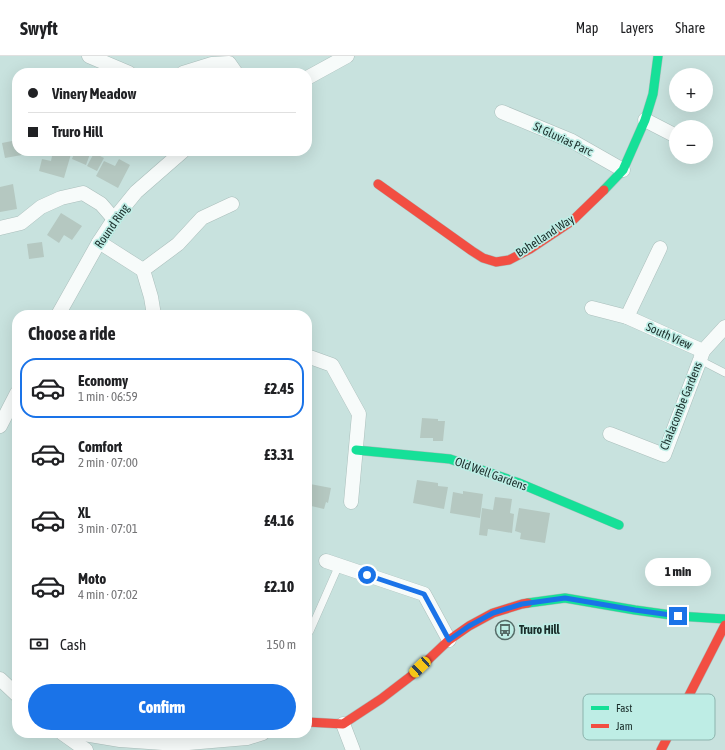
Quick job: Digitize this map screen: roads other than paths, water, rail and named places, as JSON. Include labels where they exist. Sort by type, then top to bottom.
[{"type":"street","points":[[89,56],[117,68]]},
{"type":"street","points":[[312,75],[347,56]]},
{"type":"street","name":"Bohelland Way","points":[[378,184],[483,258],[496,262],[509,260],[530,249],[572,221],[623,170],[645,120],[653,94],[658,56]]},
{"type":"street","points":[[199,68],[212,64],[233,64]]},
{"type":"street","name":"St Gluvias Parc","points":[[502,112],[572,141],[623,170]]},
{"type":"street","points":[[645,120],[669,132]]},
{"type":"street","name":"Round Ring","points":[[61,310],[99,242],[114,219],[136,192],[177,156]]},
{"type":"street","points":[[0,228],[21,223],[41,207],[61,198],[83,194],[102,204],[114,219]]},
{"type":"street","points":[[143,270],[178,244],[202,218],[232,204]]},
{"type":"street","points":[[99,242],[143,270],[152,296],[153,310]]},
{"type":"street","points":[[627,317],[660,248]]},
{"type":"street","name":"South View","points":[[592,308],[627,317],[701,355],[725,327]]},
{"type":"street","name":"Chalacombe Gardens","points":[[610,434],[664,455],[701,355]]},
{"type":"street","points":[[312,358],[332,365],[359,414],[351,502]]},
{"type":"street","points":[[0,426],[12,402]]},
{"type":"street","name":"Old Well Gardens","points":[[356,450],[450,459],[519,483],[620,525]]},
{"type":"street","points":[[332,563],[424,594],[449,640]]},
{"type":"street","points":[[312,722],[343,724],[381,699],[410,676],[449,640],[469,626],[493,613],[522,604],[565,598],[678,616],[725,619]]},
{"type":"street","points":[[690,694],[725,625]]},
{"type":"street","points":[[0,679],[12,690]]},
{"type":"street","points":[[343,724],[353,750]]},
{"type":"street","points":[[69,738],[86,750]]},
{"type":"street","points":[[108,738],[120,740],[247,738]]},
{"type":"street","points":[[661,750],[666,740]]},
{"type":"lane","points":[[701,355],[725,373]]},
{"type":"lane","points":[[312,625],[332,563]]},
{"type":"place","name":"Truro Hill","points":[[505,630]]}]
